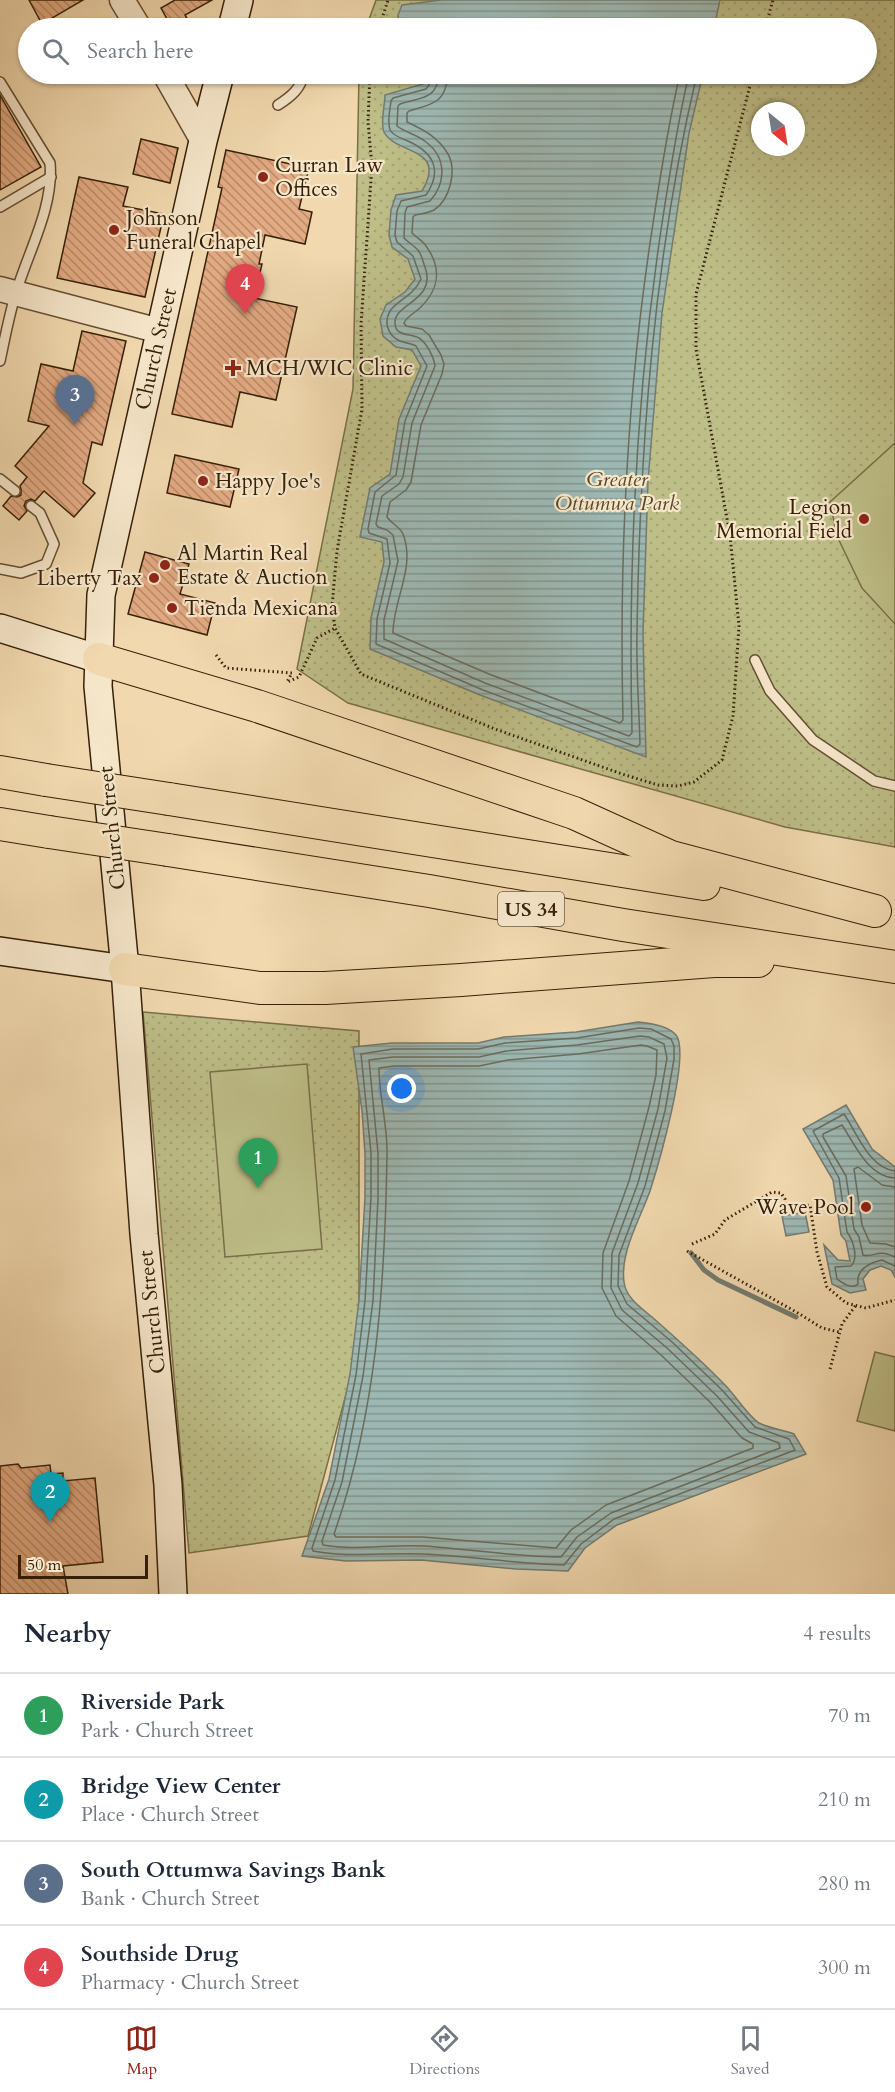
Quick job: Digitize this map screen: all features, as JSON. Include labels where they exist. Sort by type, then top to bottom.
[{"type":"highway","points":[[99,659],[257,706],[574,813],[671,857],[885,912]]},
{"type":"highway","name":"US 34","points":[[0,772],[885,912]]},
{"type":"highway","name":"US 34","points":[[0,824],[895,967]]},
{"type":"highway","points":[[125,969],[260,988],[325,988],[714,962],[854,960]]},
{"type":"main road","points":[[234,18],[239,0]]},
{"type":"main road","name":"Church Street","points":[[173,1594],[168,1485],[144,1234],[125,969],[98,686],[101,595],[217,84]]},
{"type":"main road","points":[[0,628],[99,659]]},
{"type":"main road","points":[[0,951],[125,969]]},
{"type":"street","points":[[123,0],[133,18]]},
{"type":"street","points":[[171,84],[203,141]]},
{"type":"street","points":[[8,291],[160,331]]},
{"type":"lane","points":[[0,82],[50,163],[51,177],[46,205],[8,291],[0,361]]},
{"type":"lane","points":[[278,105],[293,95],[301,84]]},
{"type":"lane","points":[[0,207],[51,177]]},
{"type":"lane","points":[[0,479],[15,491]]},
{"type":"lane","points":[[0,569],[21,573],[46,564],[54,543],[40,513],[32,506]]},
{"type":"lane","points":[[755,660],[770,691],[813,741],[874,781],[895,786]]},
{"type":"path","points":[[382,18],[388,0]]},
{"type":"path","points":[[768,18],[773,0]]},
{"type":"path","points":[[370,84],[368,122],[372,166],[361,324],[362,410],[337,551],[333,606],[335,628],[361,674],[495,729],[622,774],[658,785],[678,786],[694,782],[722,760],[733,716],[739,626],[730,535],[696,349],[696,294],[750,84]]},
{"type":"path","points":[[216,655],[226,668],[292,673],[287,682],[299,677],[317,638],[335,628]]},
{"type":"path","points":[[692,1244],[715,1234],[725,1220],[772,1191],[781,1193],[787,1209],[810,1205],[817,1252],[828,1287],[846,1303],[866,1308],[895,1300]]},
{"type":"path","points":[[687,1251],[822,1328],[839,1332]]},
{"type":"path","points":[[830,1369],[842,1324],[856,1305]]},
{"type":"green space","name":"Greater Ottumwa Park","points":[[376,0],[895,0],[895,847],[785,827],[348,703],[297,669],[353,389],[359,84],[877,84],[877,18],[370,18]]},
{"type":"green space","name":"Legion Memorial Field","points":[[895,443],[895,624],[862,588],[837,536],[830,502]]},
{"type":"green space","points":[[143,1012],[359,1031],[359,1346],[308,1536],[189,1553]]},
{"type":"green space","points":[[307,1064],[322,1249],[225,1257],[210,1072]]},
{"type":"green space","points":[[875,1352],[895,1357],[895,1431],[857,1421]]},
{"type":"water","points":[[441,0],[720,0],[716,18],[398,18],[402,5]]},
{"type":"water","points":[[423,84],[701,84],[689,133],[662,313],[648,481],[643,633],[646,757],[480,695],[370,649],[371,618],[384,562],[382,542],[360,537],[370,488],[390,474],[399,419],[421,366],[412,350],[396,347],[383,336],[380,319],[386,305],[405,292],[415,279],[408,259],[392,247],[389,235],[391,210],[396,195],[422,191],[428,177],[429,166],[425,159],[399,145],[384,132],[382,124],[385,95]]},
{"type":"water","points":[[638,1022],[653,1024],[672,1032],[676,1035],[680,1046],[672,1111],[650,1191],[628,1247],[624,1271],[625,1288],[635,1302],[729,1389],[755,1420],[763,1425],[794,1434],[806,1454],[617,1525],[585,1548],[568,1571],[516,1569],[421,1560],[346,1561],[302,1556],[329,1479],[350,1374],[359,1300],[365,1154],[362,1111],[353,1047],[392,1043],[478,1043],[504,1037],[576,1032]]},
{"type":"water","name":"Wave Pool","points":[[846,1105],[872,1149],[895,1167],[895,1277],[891,1270],[881,1266],[870,1270],[863,1279],[866,1290],[850,1293],[832,1284],[824,1245],[838,1260],[850,1261],[846,1241],[841,1235],[833,1180],[803,1129]]},
{"type":"water","points":[[805,1212],[809,1232],[786,1236],[782,1216]]},
{"type":"building","points":[[29,0],[83,0],[52,18],[39,18]]},
{"type":"building","points":[[175,0],[212,0],[185,15],[187,18],[166,18],[161,8]]},
{"type":"building","points":[[0,95],[41,167],[0,190]]},
{"type":"building","points":[[141,139],[178,148],[170,183],[133,174]]},
{"type":"building","points":[[226,150],[309,168],[299,209],[312,212],[305,244],[265,235],[259,264],[262,264],[254,298],[297,307],[276,400],[240,392],[232,427],[172,414],[222,188],[218,187]]},
{"type":"building","name":"Johnson Funeral Chapel","points":[[79,177],[128,187],[123,206],[164,214],[145,297],[57,278]]},
{"type":"building","points":[[82,331],[126,341],[102,445],[92,442],[83,483],[95,493],[74,517],[44,491],[35,501],[31,499],[26,501],[24,506],[27,511],[19,520],[3,506],[11,496],[21,495],[20,486],[27,477],[15,466],[49,426],[28,421],[41,364],[73,371]]},
{"type":"building","name":"Happy Joe's","points":[[175,455],[239,469],[230,507],[167,493]]},
{"type":"building","name":"Tienda Mexicana","points":[[145,552],[189,564],[180,594],[215,603],[207,635],[128,614]]},
{"type":"building","points":[[18,1464],[21,1468],[50,1465],[51,1474],[63,1473],[63,1481],[95,1478],[103,1562],[63,1566],[68,1594],[0,1594],[0,1466]]},
{"type":"waterway","points":[[691,1253],[704,1270],[718,1280],[796,1317]]},
{"type":"place","name":"Curran Law Offices","points":[[263,177]]},
{"type":"place","name":"Johnson Funeral Chapel","points":[[114,230]]},
{"type":"place","name":"Southside Drug","points":[[245,314]]},
{"type":"place","name":"MCH/WIC Clinic","points":[[233,368]]},
{"type":"place","name":"South Ottumwa Savings Bank","points":[[75,425]]},
{"type":"place","name":"Happy Joe's","points":[[203,481]]},
{"type":"place","name":"Legion Memorial Field","points":[[864,519]]},
{"type":"place","name":"Al Martin Real Estate & Auction","points":[[165,565]]},
{"type":"place","name":"Liberty Tax","points":[[154,578]]},
{"type":"place","name":"Tienda Mexicana","points":[[172,608]]},
{"type":"place","name":"Riverside Park","points":[[258,1188]]},
{"type":"place","name":"Wave Pool","points":[[866,1207]]},
{"type":"place","name":"Bridge View Center","points":[[50,1522]]}]
